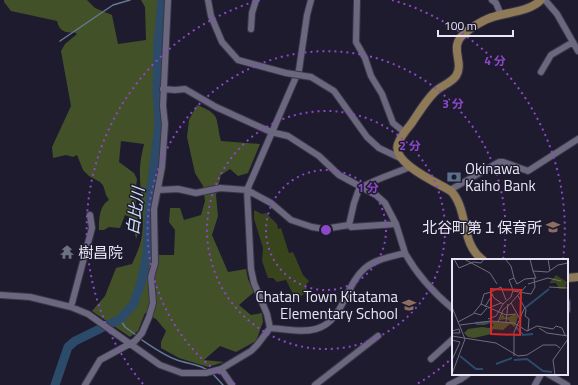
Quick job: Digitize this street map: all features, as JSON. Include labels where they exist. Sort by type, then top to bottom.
[{"type":"main road","points":[[482,259],[478,256],[471,244],[459,202],[454,194],[450,190],[410,167],[400,158],[397,150],[398,144],[404,132],[436,90],[453,80],[459,70],[457,45],[459,39],[464,33],[491,18],[534,6],[541,0]]},
{"type":"main road","points":[[568,278],[578,277]]},
{"type":"street","points":[[85,385],[100,360],[133,343],[142,333],[149,317],[152,303],[151,277],[155,262],[154,209],[162,167],[165,124],[163,89],[168,0]]},
{"type":"street","points":[[208,0],[211,16],[222,42],[238,60],[286,73],[311,77],[334,90],[367,137],[380,148],[400,158]]},
{"type":"street","points":[[251,29],[252,13],[256,0]]},
{"type":"street","points":[[0,295],[30,297],[71,307],[88,314],[111,331],[133,343],[160,365],[182,373],[206,373],[219,370],[251,351],[270,328],[267,314],[254,283],[251,269],[247,190],[299,70],[307,14],[311,0]]},
{"type":"street","points":[[357,0],[356,42],[365,58],[371,76],[382,94],[393,123],[404,132]]},
{"type":"street","points":[[492,0],[496,3],[501,15]]},
{"type":"street","points":[[545,0],[557,14],[578,51]]},
{"type":"street","points":[[541,72],[551,55],[573,42]]},
{"type":"street","points":[[163,89],[185,89],[216,107],[271,132],[288,136],[319,156],[339,175],[376,195],[385,203],[396,224],[405,253],[411,264],[434,293],[452,308]]},
{"type":"street","points":[[450,190],[458,184],[499,162],[528,171],[578,139]]},
{"type":"street","points":[[349,226],[354,203],[361,187],[385,175],[410,167]]},
{"type":"street","points":[[158,190],[178,188],[196,193],[220,188],[247,190],[271,203],[291,220],[312,227],[324,229],[349,226],[396,224]]},
{"type":"street","points":[[71,307],[92,228],[90,215]]},
{"type":"street","points":[[270,328],[312,330],[326,325],[336,316],[351,285],[356,277],[365,268],[383,259],[405,253]]},
{"type":"street","points":[[315,385],[378,336]]},
{"type":"street","points":[[431,359],[452,340]]},
{"type":"street","points":[[219,370],[232,385]]},
{"type":"street","points":[[449,385],[461,380],[467,375]]},
{"type":"street","points":[[535,385],[540,375]]},
{"type":"street","points":[[550,375],[567,385]]},
{"type":"green space","points":[[4,0],[87,0],[95,8],[112,15],[118,44],[146,40],[145,7],[141,0],[164,0],[160,80],[161,131],[150,220],[151,243],[159,255],[174,255],[175,230],[169,222],[170,208],[180,208],[184,220],[201,215],[205,201],[203,186],[195,173],[187,137],[189,120],[197,105],[205,108],[216,118],[221,141],[260,144],[248,173],[238,176],[230,169],[221,175],[216,195],[218,216],[212,235],[228,272],[246,269],[248,279],[254,292],[239,305],[251,315],[262,313],[263,322],[256,341],[236,352],[220,346],[204,360],[224,362],[208,367],[179,358],[161,348],[161,342],[166,331],[156,319],[145,313],[138,331],[130,337],[92,311],[105,296],[116,268],[132,264],[139,246],[143,227],[140,166],[144,144],[121,141],[119,162],[134,173],[137,179],[135,195],[139,231],[136,239],[132,218],[125,215],[120,228],[109,227],[104,230],[99,230],[101,209],[109,200],[103,185],[83,170],[77,155],[73,157],[66,155],[53,158],[52,147],[71,106],[61,51],[65,44],[77,34],[74,32],[63,31],[59,27],[57,21],[11,11]]},
{"type":"green space","points":[[254,210],[262,214],[266,213],[277,224],[278,229],[281,228],[289,253],[293,252],[303,275],[309,281],[305,286],[308,291],[296,300],[286,280],[277,282],[273,278],[268,278],[262,261],[263,248],[254,219]]},
{"type":"waterway","points":[[60,41],[113,5],[130,0]]},
{"type":"waterway","name":"白比川","points":[[55,385],[68,347],[75,341],[120,319],[133,305],[141,283],[147,254],[151,189],[159,125],[157,89],[158,45],[162,0]]},
{"type":"waterway","points":[[120,319],[125,327],[136,335]]},
{"type":"waterway","points":[[139,338],[172,358],[198,365],[209,371]]},
{"type":"waterway","points":[[212,373],[223,385]]},
{"type":"place","name":"Okinawa Kaiho Bank","points":[[454,177]]},
{"type":"place","name":"北谷町第１保育所","points":[[553,227]]},
{"type":"place","name":"樹昌院","points":[[67,252]]},
{"type":"place","name":"Chatan Town Kitatama Elementary School","points":[[409,305]]}]
